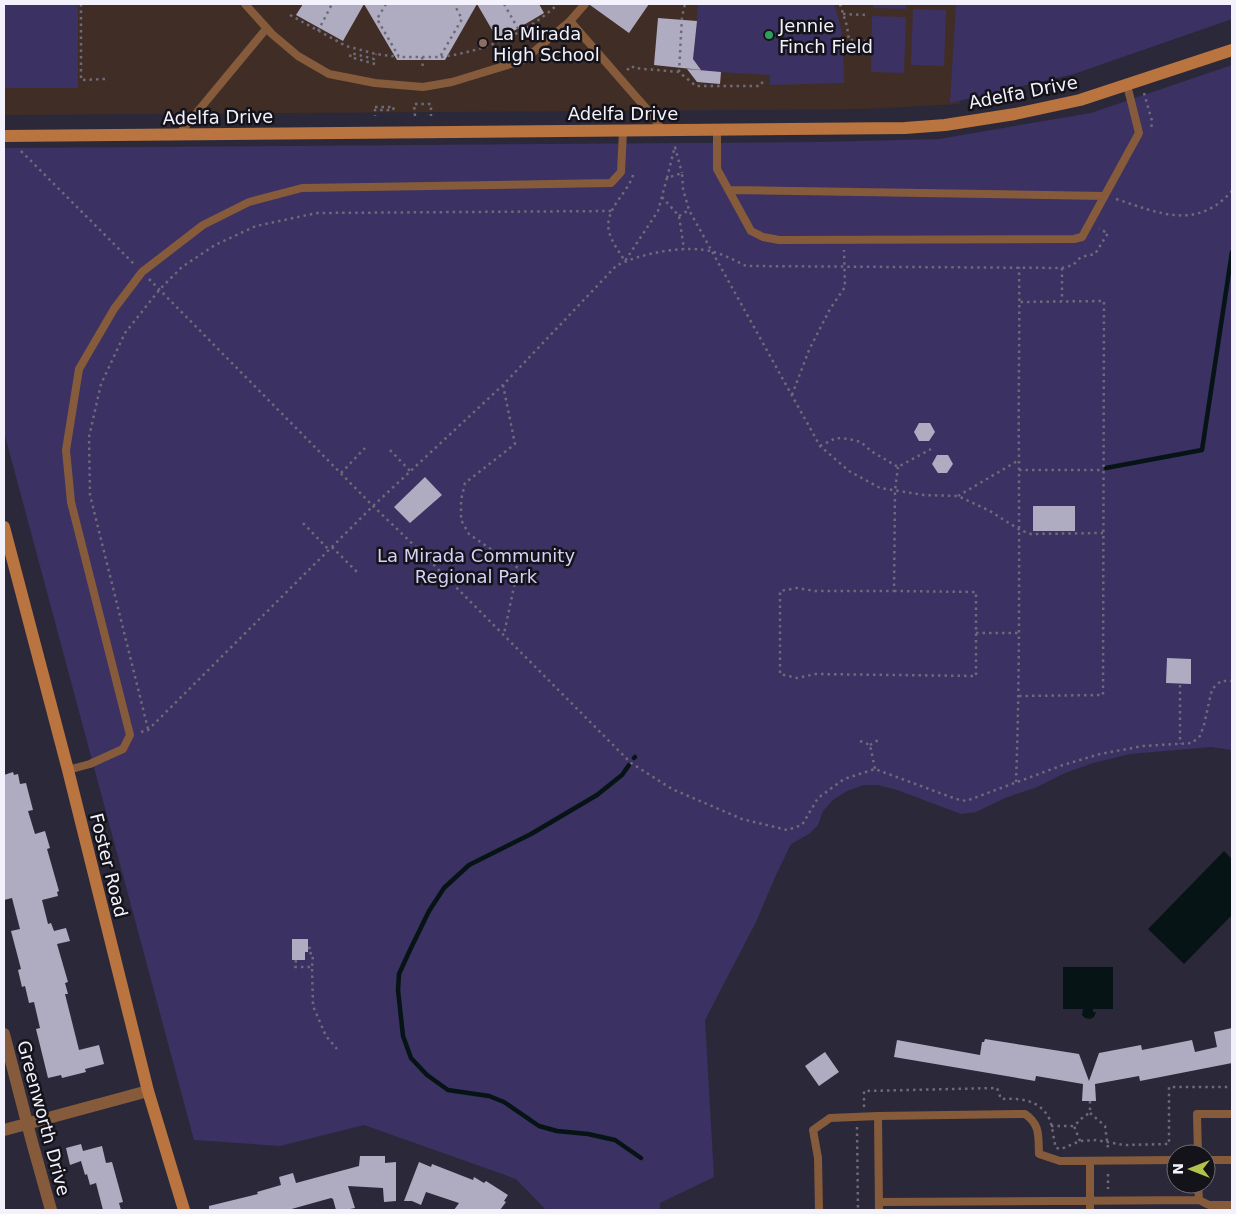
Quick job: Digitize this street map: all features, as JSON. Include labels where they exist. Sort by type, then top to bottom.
[{"type":"street","name":"Adelfa Drive","points":[[4,136],[905,128],[946,125],[1015,114],[1080,100],[1232,50]]},
{"type":"street","name":"Foster Road","points":[[4,527],[68,770],[148,1091],[184,1210]]},
{"type":"street","name":"Greenworth Drive","points":[[4,1034],[51,1210]]},
{"type":"street","points":[[4,1130],[148,1091]]},
{"type":"lane","points":[[245,4],[266,29],[298,56],[328,74],[375,83],[423,87],[452,82],[524,60],[570,21],[585,4]]},
{"type":"lane","points":[[570,21],[651,114],[662,130]]},
{"type":"lane","points":[[179,134],[266,29]]},
{"type":"lane","points":[[716,130],[717,169],[751,231],[763,237],[779,240],[1074,239],[1082,237],[1139,133],[1127,85]]},
{"type":"lane","points":[[68,770],[90,764],[123,749],[130,735],[71,502],[66,450],[79,369],[114,309],[142,272],[203,225],[249,202],[302,188],[611,183],[621,172],[622,130]]},
{"type":"lane","points":[[729,190],[1104,196]]},
{"type":"lane","points":[[819,1210],[818,1158],[813,1130],[830,1118],[1025,1114],[1033,1119],[1038,1126],[1039,1154],[1060,1161],[1166,1160]]},
{"type":"lane","points":[[1198,1144],[1197,1114],[1232,1114]]},
{"type":"lane","points":[[878,1116],[879,1206],[1166,1200],[1199,1200],[1209,1205],[1232,1204]]},
{"type":"lane","points":[[1216,1160],[1232,1160]]},
{"type":"lane","points":[[1090,1161],[1090,1210]]},
{"type":"lane","points":[[1199,1194],[1199,1200]]},
{"type":"lane","points":[[1166,1200],[1166,1210]]},
{"type":"path","points":[[81,4],[81,80],[105,79]]},
{"type":"path","points":[[318,30],[332,4]]},
{"type":"path","points":[[386,4],[377,19],[399,57]]},
{"type":"path","points":[[440,57],[462,19],[454,4]]},
{"type":"path","points":[[504,4],[520,32]]},
{"type":"path","points":[[290,15],[346,46],[376,54],[399,57],[440,57],[483,49],[502,42],[539,20],[558,4]]},
{"type":"path","points":[[679,72],[682,17],[685,4]]},
{"type":"path","points":[[840,4],[849,40],[865,41]]},
{"type":"path","points":[[844,14],[866,15]]},
{"type":"path","points":[[375,64],[350,57],[351,53],[374,59],[376,54]]},
{"type":"path","points":[[422,57],[422,70]]},
{"type":"path","points":[[626,71],[632,66],[634,68],[679,72],[696,86],[760,86],[764,80]]},
{"type":"path","points":[[1141,80],[1152,121],[1151,133]]},
{"type":"path","points":[[415,116],[414,104],[431,104],[431,116]]},
{"type":"path","points":[[375,107],[394,107],[393,110],[375,110],[375,116]]},
{"type":"path","points":[[625,262],[658,211],[668,178],[674,146],[682,173],[683,189],[689,210],[820,446],[849,471],[880,488],[924,495],[958,496],[990,511],[1020,530],[1031,534],[1104,533]]},
{"type":"path","points":[[21,151],[631,763],[672,789],[742,819],[787,830],[802,826],[818,798],[844,779],[875,769],[966,801],[1063,764],[1100,754],[1143,746],[1192,743],[1200,736],[1212,689],[1222,681],[1232,681]]},
{"type":"path","points":[[625,262],[611,241],[608,226],[611,211],[632,178],[633,170]]},
{"type":"path","points":[[668,178],[682,173]]},
{"type":"path","points":[[1114,198],[1166,215],[1193,214],[1213,208],[1232,191]]},
{"type":"path","points":[[662,197],[679,216],[684,249]]},
{"type":"path","points":[[679,216],[689,210]]},
{"type":"path","points":[[611,211],[317,213],[256,226],[215,245],[182,267],[160,289],[125,333],[101,384],[89,437],[90,495],[148,730],[373,506],[503,385],[616,266],[647,254],[684,249],[713,251],[746,266],[1062,268],[1073,265],[1081,257],[1095,254],[1108,233],[1096,228]]},
{"type":"path","points":[[792,396],[809,350],[830,310],[845,287],[844,240]]},
{"type":"path","points":[[1016,782],[1019,696],[1020,530],[1018,460],[1019,267]]},
{"type":"path","points":[[1062,268],[1062,301]]},
{"type":"path","points":[[1019,696],[1102,695],[1104,533],[1102,470],[1104,301],[1020,302]]},
{"type":"path","points":[[503,385],[515,444],[465,483],[461,500],[461,520],[469,534],[518,568],[504,634]]},
{"type":"path","points":[[820,446],[836,438],[862,442],[871,451],[898,467]]},
{"type":"path","points":[[341,473],[365,448]]},
{"type":"path","points":[[898,467],[931,449]]},
{"type":"path","points":[[390,450],[411,472]]},
{"type":"path","points":[[958,496],[1018,460]]},
{"type":"path","points":[[894,591],[895,490],[898,467]]},
{"type":"path","points":[[1019,470],[1102,470]]},
{"type":"path","points":[[303,523],[329,550]]},
{"type":"path","points":[[332,547],[357,572]]},
{"type":"path","points":[[797,588],[815,591],[894,591],[976,592],[976,676],[816,674],[797,678],[780,674],[780,592],[797,588]]},
{"type":"path","points":[[976,633],[1019,633]]},
{"type":"path","points":[[1180,685],[1180,744]]},
{"type":"path","points":[[870,745],[880,739]]},
{"type":"path","points":[[860,741],[870,745]]},
{"type":"path","points":[[870,745],[875,769]]},
{"type":"path","points":[[308,948],[310,948],[310,953],[313,954],[313,1006],[326,1036],[336,1049]]},
{"type":"path","points":[[296,960],[295,967],[312,967]]},
{"type":"path","points":[[859,1107],[864,1107],[864,1091],[997,1088],[1001,1099],[1021,1098],[1030,1101],[1041,1109],[1048,1117],[1056,1148],[1061,1149],[1080,1141],[1108,1142],[1124,1145],[1169,1144],[1169,1087],[1232,1087]]},
{"type":"path","points":[[1090,1101],[1090,1113],[1105,1126],[1108,1148]]},
{"type":"path","points":[[1051,1126],[1074,1126],[1090,1113]]},
{"type":"path","points":[[857,1126],[858,1210]]},
{"type":"path","points":[[1074,1126],[1080,1141]]},
{"type":"path","points":[[1108,1174],[1108,1189]]},
{"type":"shaded area","name":"La Mirada High School","points":[[4,4],[963,4],[960,104],[865,109],[4,115]]},
{"type":"shaded area","points":[[1224,851],[1232,859],[1232,915],[1184,964],[1148,929]]},
{"type":"shaded area","points":[[1063,967],[1113,967],[1113,1009],[1093,1009],[1093,1012],[1096,1012],[1094,1017],[1090,1019],[1082,1015],[1083,1009],[1063,1009]]},
{"type":"green space","points":[[4,4],[78,4],[78,88],[4,88]]},
{"type":"green space","name":"Jennie Finch Field","points":[[698,4],[834,4],[842,34],[844,83],[770,85],[770,75],[702,71],[693,59]]},
{"type":"green space","points":[[873,4],[906,4],[906,9],[873,8]]},
{"type":"green space","points":[[956,4],[1232,4],[1232,19],[1074,74],[950,103]]},
{"type":"green space","points":[[913,9],[946,10],[944,66],[911,65]]},
{"type":"green space","points":[[872,16],[906,17],[904,73],[871,72]]},
{"type":"green space","name":"La Mirada Community Regional Park","points":[[1232,65],[1232,750],[1211,747],[1130,754],[1093,763],[1065,773],[1037,787],[1005,798],[976,812],[961,814],[897,790],[878,785],[864,785],[847,791],[833,800],[823,811],[818,825],[809,834],[791,844],[756,922],[705,1020],[714,1177],[660,1203],[660,1210],[546,1210],[516,1179],[364,1125],[280,1146],[194,1140],[4,432],[4,148],[820,142],[939,139],[1091,113]]},
{"type":"building","points":[[303,4],[364,4],[343,41],[296,15]]},
{"type":"building","points":[[364,4],[477,4],[445,60],[397,60]]},
{"type":"building","points":[[477,4],[539,4],[544,13],[498,40]]},
{"type":"building","points":[[590,4],[649,4],[629,33]]},
{"type":"building","points":[[658,18],[697,21],[693,59],[701,70],[654,65]]},
{"type":"building","points":[[687,69],[721,72],[720,84],[697,82]]},
{"type":"building","points":[[919,423],[930,423],[935,432],[929,441],[919,441],[914,432]]},
{"type":"building","points":[[937,455],[948,455],[953,464],[947,473],[938,473],[932,464]]},
{"type":"building","points":[[425,477],[442,495],[410,523],[394,507]]},
{"type":"building","points":[[1033,506],[1075,506],[1075,531],[1033,531]]},
{"type":"building","points":[[1167,658],[1191,659],[1191,684],[1166,683]]},
{"type":"building","points":[[13,772],[14,775],[18,774],[20,784],[26,783],[33,810],[28,811],[35,834],[45,831],[50,848],[47,849],[59,891],[57,892],[58,896],[42,900],[48,924],[51,923],[54,931],[66,928],[70,941],[57,944],[68,982],[65,983],[68,994],[65,994],[79,1050],[99,1045],[104,1064],[85,1069],[86,1072],[62,1078],[61,1075],[48,1078],[36,1029],[40,1028],[34,1002],[29,1003],[25,986],[22,987],[18,970],[21,969],[11,931],[20,929],[12,898],[4,900],[4,775]]},
{"type":"building","points":[[292,939],[308,939],[308,952],[305,952],[305,960],[292,960]]},
{"type":"building","points":[[1232,1028],[1232,1063],[1140,1081],[1139,1076],[1095,1084],[1096,1101],[1082,1101],[1083,1084],[1036,1076],[1035,1081],[894,1057],[897,1040],[980,1055],[982,1042],[985,1039],[1079,1054],[1089,1081],[1099,1053],[1141,1045],[1142,1050],[1192,1040],[1195,1052],[1217,1047],[1214,1032]]},
{"type":"building","points":[[825,1052],[839,1072],[819,1086],[805,1066]]},
{"type":"building","points":[[81,1144],[83,1151],[102,1146],[106,1163],[112,1162],[123,1202],[119,1203],[121,1210],[103,1210],[96,1183],[90,1185],[81,1161],[70,1165],[66,1148]]},
{"type":"building","points":[[360,1156],[385,1156],[385,1163],[396,1162],[396,1201],[384,1202],[383,1188],[348,1186],[355,1208],[345,1210],[336,1210],[331,1198],[288,1210],[209,1210],[209,1206],[258,1194],[257,1192],[281,1185],[279,1177],[293,1173],[296,1183],[359,1166]]},
{"type":"building","points":[[419,1162],[431,1167],[432,1164],[473,1180],[474,1177],[484,1183],[486,1181],[508,1195],[504,1201],[506,1202],[500,1210],[454,1210],[459,1203],[426,1192],[421,1205],[412,1201],[404,1201]]},
{"type":"waterway","points":[[1106,468],[1202,450],[1232,252]]},
{"type":"waterway","points":[[629,765],[622,775],[597,795],[531,834],[469,865],[444,888],[429,911],[399,974],[398,990],[403,1036],[411,1058],[427,1075],[448,1090],[489,1096],[504,1102],[539,1126],[557,1131],[588,1134],[615,1140],[641,1158]]},
{"type":"place","name":"Jennie Finch Field","points":[[769,35]]},
{"type":"place","name":"La Mirada High School","points":[[483,43]]}]
